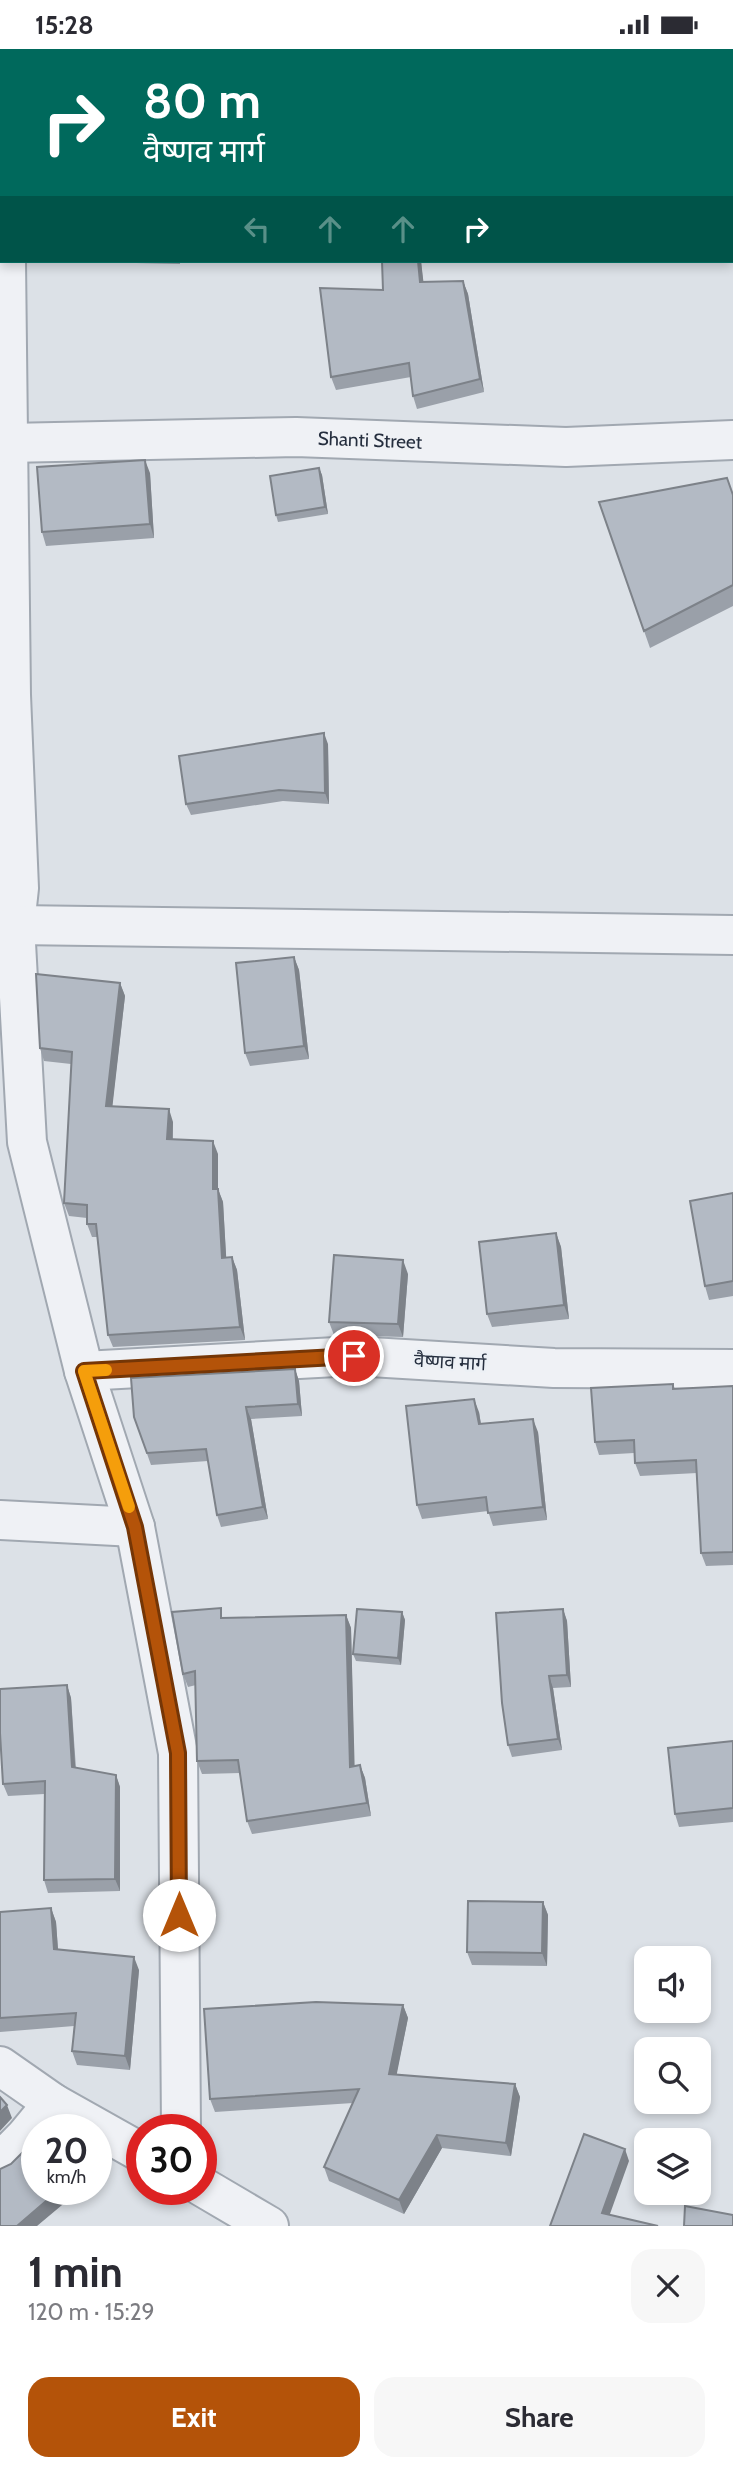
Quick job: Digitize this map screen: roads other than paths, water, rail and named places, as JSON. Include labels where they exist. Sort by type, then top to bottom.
[{"type":"street","points":[[6,263],[6,695],[19,888],[9,983],[27,1142],[84,1371],[135,1527],[178,1753],[181,2114]]},
{"type":"street","name":"Shanti Street","points":[[8,443],[296,437],[566,447],[733,440]]},
{"type":"street","points":[[15,925],[733,935]]},
{"type":"street","name":"वैष्णव मार्ग","points":[[84,1371],[354,1356],[554,1367],[733,1369]]},
{"type":"street","points":[[0,1520],[135,1527]]},
{"type":"street","points":[[0,2066],[53,2103],[126,2144]]},
{"type":"street","points":[[0,2162],[53,2103]]},
{"type":"street","points":[[217,2195],[269,2226]]}]
